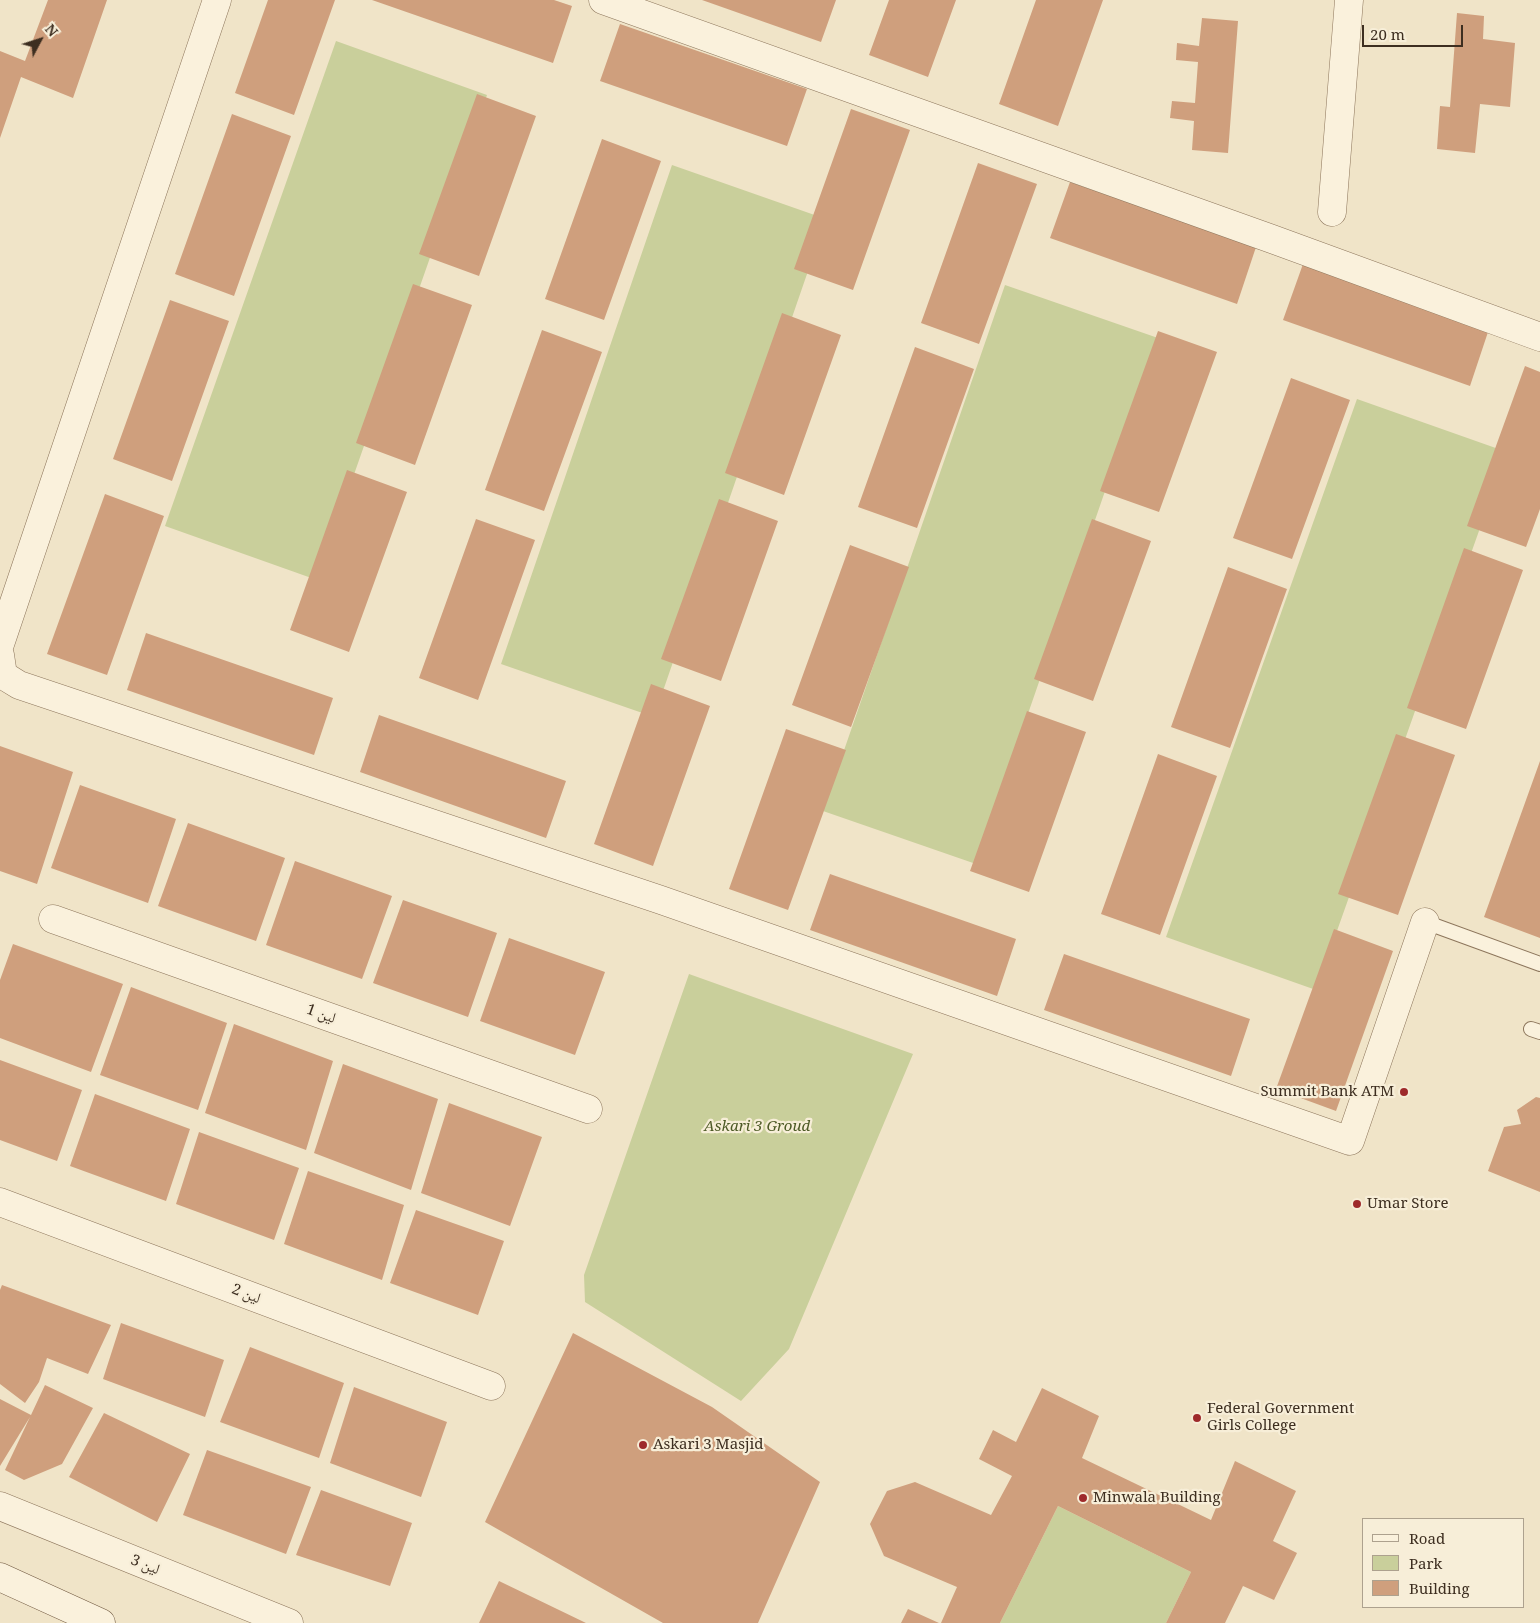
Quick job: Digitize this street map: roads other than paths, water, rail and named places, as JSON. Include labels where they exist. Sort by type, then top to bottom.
[{"type":"street","points":[[0,644],[217,0]]},
{"type":"street","points":[[603,0],[1272,239],[1540,337]]},
{"type":"street","points":[[1332,212],[1349,0]]},
{"type":"street","points":[[0,655],[3,675],[19,685],[661,900],[1005,1019],[1322,1132],[1350,1140],[1426,922]]},
{"type":"street","name":"لین 1","points":[[53,919],[588,1109]]},
{"type":"street","name":"لین 2","points":[[0,1202],[491,1386]]},
{"type":"street","name":"لین 3","points":[[0,1506],[289,1623]]},
{"type":"street","points":[[0,1577],[101,1623]]},
{"type":"lane","points":[[1426,922],[1540,964]]},
{"type":"place","name":"Summit Bank ATM","points":[[1404,1092]]},
{"type":"place","name":"Umar Store","points":[[1357,1204]]},
{"type":"place","name":"Federal Government Girls College","points":[[1197,1418]]},
{"type":"place","name":"Askari 3 Masjid","points":[[643,1445]]},
{"type":"place","name":"Minwala Building","points":[[1083,1498]]},
{"type":"park label","name":"Askari 3 Groud","points":[[757,1127]]}]
